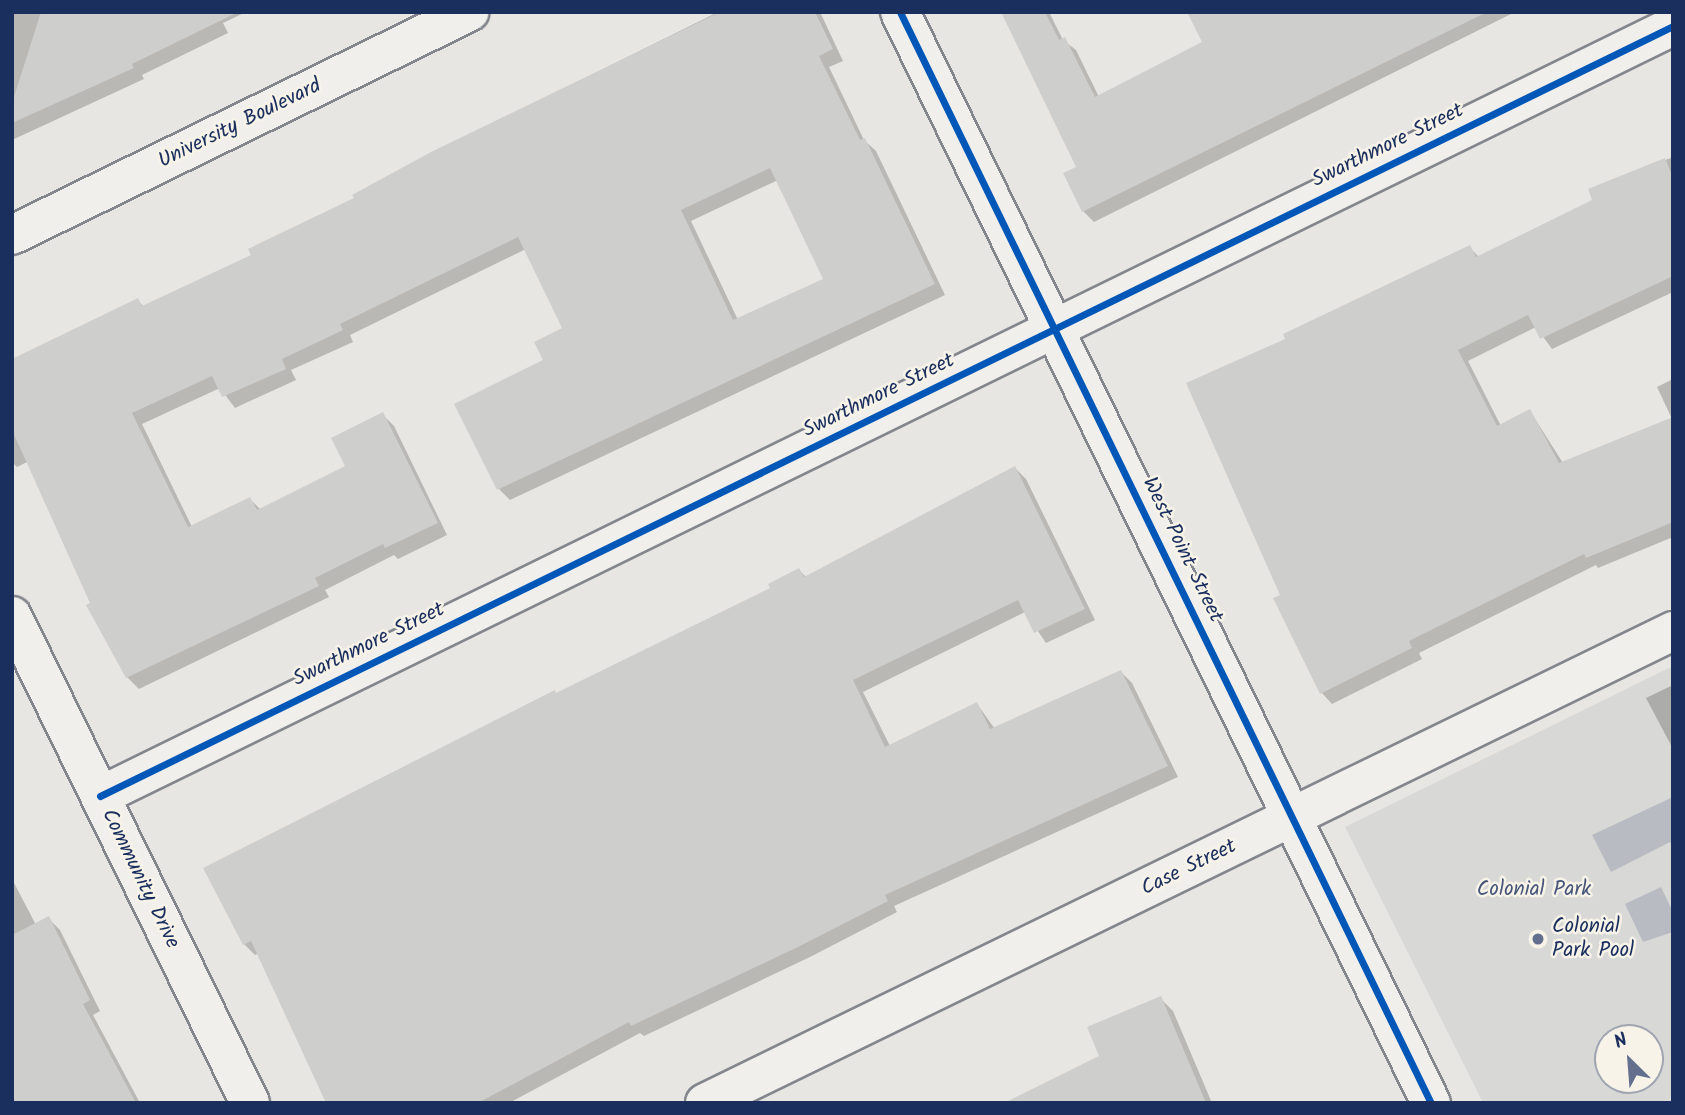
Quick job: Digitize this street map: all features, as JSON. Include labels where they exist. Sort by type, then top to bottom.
[{"type":"street","name":"University Boulevard","points":[[12,235],[469,12]]},
{"type":"street","name":"West Point Street","points":[[900,12],[1431,1103]]},
{"type":"street","name":"Swarthmore Street","points":[[100,796],[1673,26]]},
{"type":"street","name":"Community Drive","points":[[12,616],[250,1103]]},
{"type":"street","name":"Case Street","points":[[705,1103],[1673,631]]},
{"type":"shaded area","name":"Colonial Park","points":[[1673,666],[1673,1103],[1483,1103],[1345,827]]},
{"type":"shaded area","points":[[1673,797],[1673,846],[1670,842],[1611,872],[1592,835]]},
{"type":"shaded area","points":[[1661,887],[1673,912],[1673,932],[1643,942],[1625,904]]},
{"type":"building","points":[[41,12],[238,12],[132,64],[134,68],[12,123],[12,103]]},
{"type":"building","points":[[720,12],[815,12],[833,49],[819,56],[860,140],[865,138],[935,284],[497,490],[454,404],[543,360],[534,342],[562,328],[518,237],[340,324],[343,330],[282,359],[286,369],[222,397],[212,376],[132,413],[188,527],[250,497],[257,510],[345,466],[331,438],[383,412],[438,523],[385,548],[383,544],[315,578],[319,586],[126,678],[86,605],[90,603],[12,430],[12,359],[138,298],[142,306],[251,255],[248,249],[354,198],[352,195],[431,152]],"holes":[[[770,168],[823,279],[733,320],[681,210]]]},
{"type":"building","points":[[1001,12],[1045,12],[1059,40],[1065,37],[1095,97],[1202,42],[1187,12],[1487,12],[1082,212],[1063,173],[1076,167]]},
{"type":"building","points":[[1665,158],[1673,178],[1673,276],[1540,339],[1528,315],[1458,350],[1497,426],[1530,409],[1559,463],[1673,417],[1673,522],[1586,558],[1584,554],[1409,641],[1412,648],[1320,694],[1273,598],[1280,595],[1186,383],[1285,339],[1283,334],[1470,245],[1476,257],[1592,200],[1588,189]]},
{"type":"building","points":[[1015,466],[1085,609],[1034,633],[1018,600],[853,680],[885,747],[977,702],[990,729],[1121,670],[1168,766],[885,895],[888,901],[798,947],[631,1026],[629,1022],[478,1103],[326,1103],[251,941],[243,945],[203,868],[555,690],[556,693],[770,588],[768,584],[799,568],[804,577]]},
{"type":"building","points":[[49,916],[90,1000],[83,1004],[136,1103],[12,1103],[12,935]]},
{"type":"building","points":[[1161,996],[1206,1103],[1004,1103],[1099,1056],[1087,1027]]},
{"type":"cycle path","points":[[900,12],[1431,1103]]},
{"type":"cycle path","points":[[100,796],[1673,26]]},
{"type":"place","name":"Colonial Park Pool","points":[[1538,939]]}]
